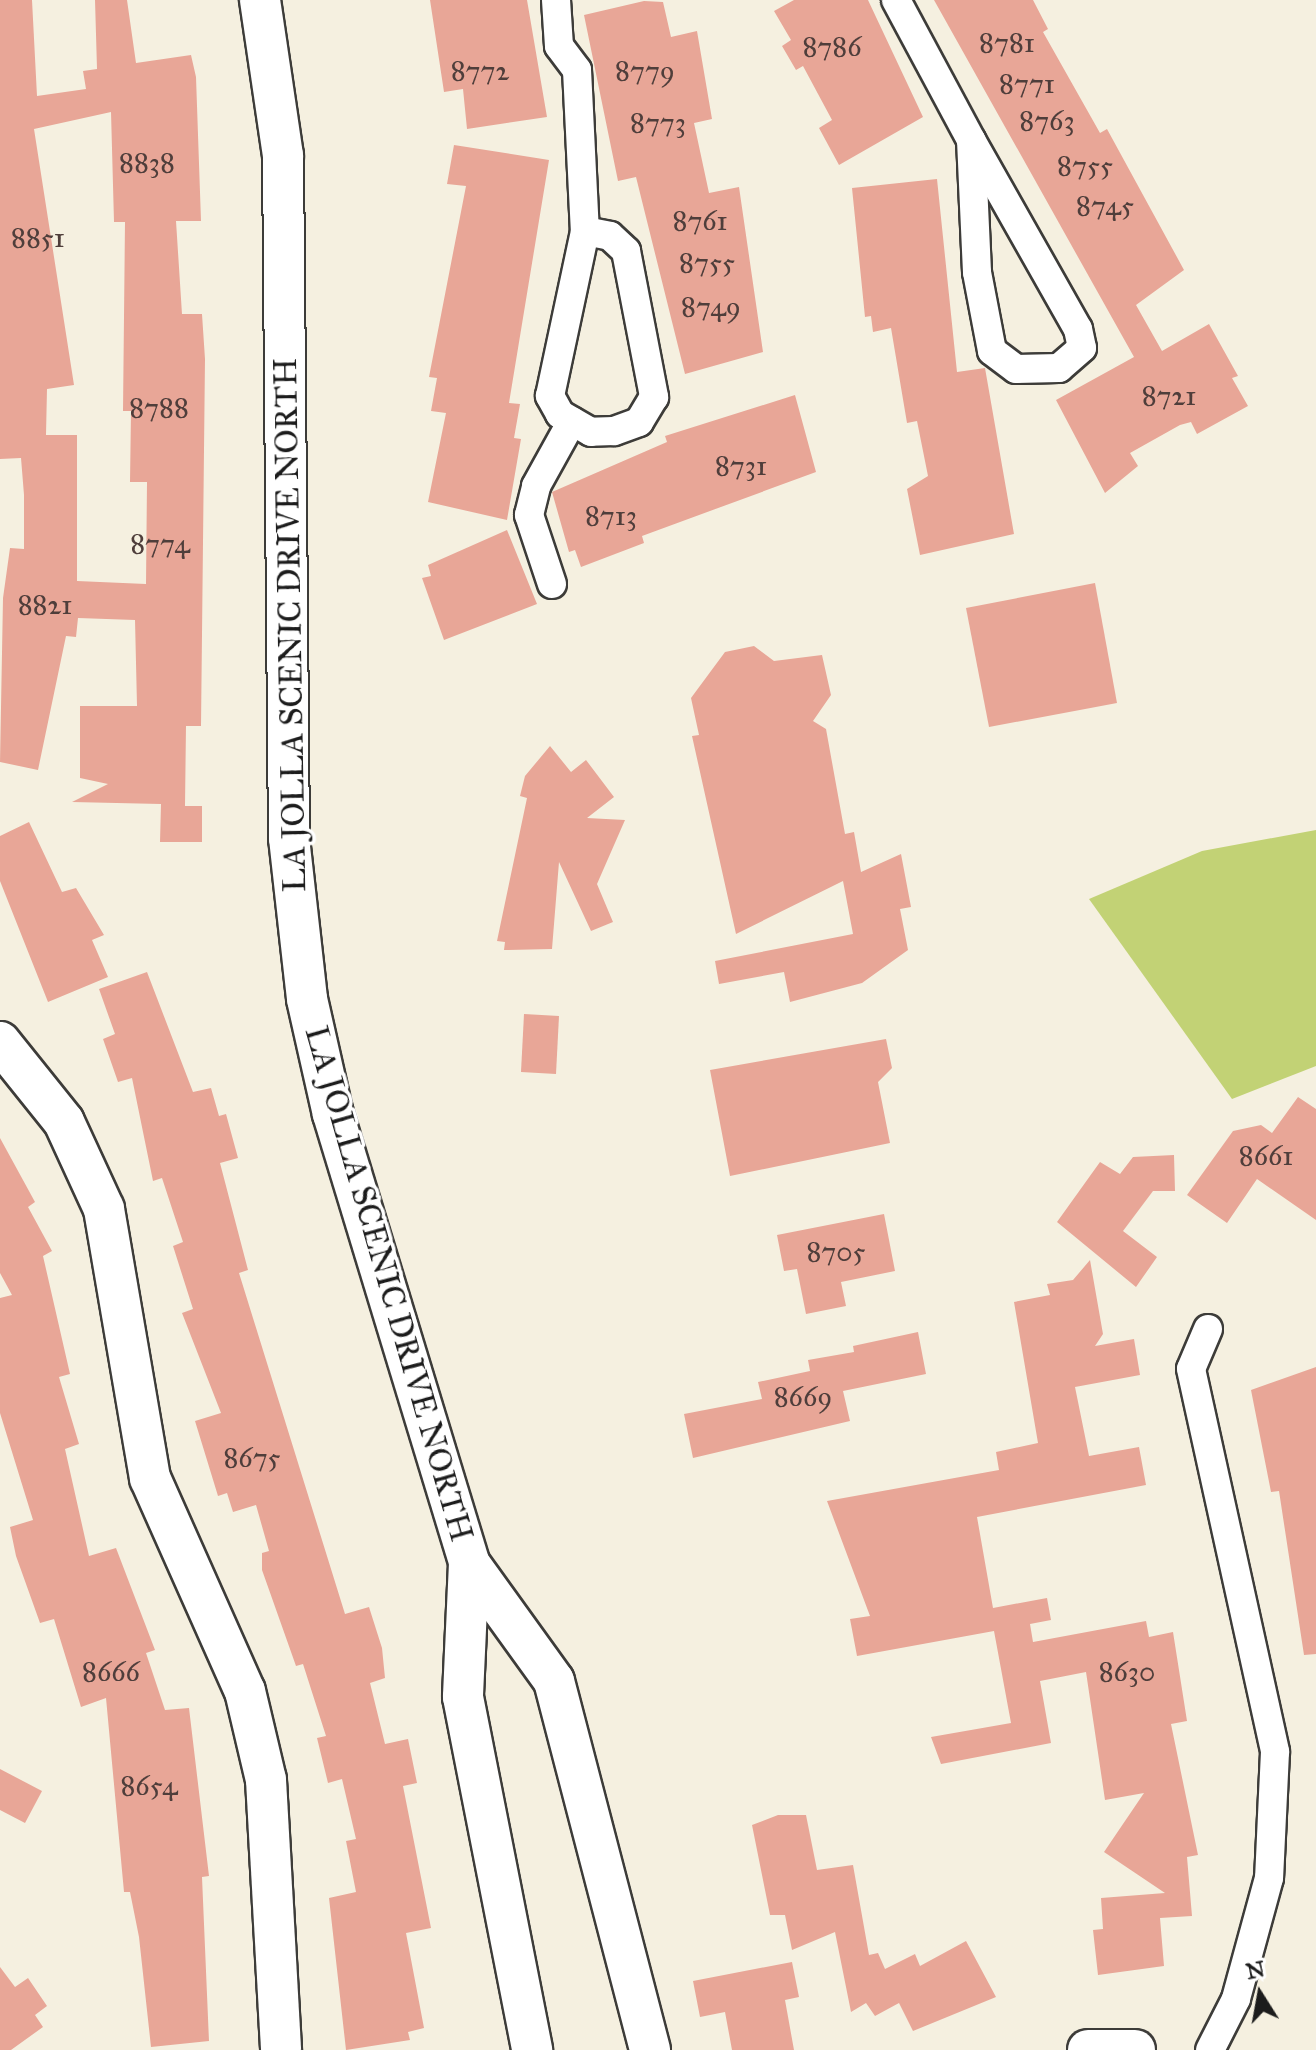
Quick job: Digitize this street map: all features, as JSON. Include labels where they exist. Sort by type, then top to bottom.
[{"type":"main road","name":"LA JOLLA SCENIC DRIVE NORTH","points":[[260,0],[283,155],[289,838],[307,999],[333,1114],[469,1563],[554,1681],[650,2050]]},
{"type":"main road","points":[[0,1042],[64,1122],[104,1209],[150,1478],[245,1691],[266,1780],[281,2050]]},
{"type":"main road","name":"LA JOLLA SCENIC DRIVE NORTH","points":[[469,1563],[463,1697],[532,2050]]},
{"type":"main road","points":[[1088,2050],[1135,2050]]},
{"type":"street","points":[[556,0],[559,46],[577,70],[585,231],[550,396],[572,421],[591,432],[614,431],[639,422],[654,397],[626,251],[610,236],[585,231]]},
{"type":"street","points":[[896,0],[1078,329],[1082,348],[1059,368],[1016,369],[992,351],[977,272],[971,140]]},
{"type":"street","points":[[552,584],[529,515],[536,486],[572,421]]},
{"type":"street","points":[[1208,1329],[1191,1369],[1275,1752],[1269,1878],[1236,1999],[1210,2050]]},
{"type":"green space","points":[[1316,830],[1316,1066],[1232,1099],[1089,899],[1202,851]]},
{"type":"building","points":[[0,0],[32,0],[37,96],[86,89],[83,71],[97,69],[95,0],[127,0],[136,63],[191,55],[196,77],[201,221],[176,221],[182,314],[202,314],[205,359],[201,726],[186,726],[185,806],[202,806],[202,842],[160,842],[161,804],[72,802],[108,784],[80,778],[80,706],[137,706],[135,620],[78,618],[76,637],[66,636],[38,770],[0,762],[3,598],[10,548],[24,549],[24,495],[21,458],[0,459]],"holes":[[[111,112],[114,222],[125,222],[123,411],[131,411],[130,482],[147,482],[146,584],[77,581],[77,435],[46,435],[47,389],[74,385],[34,129]]]},
{"type":"building","points":[[430,0],[527,0],[547,117],[467,129],[463,89],[444,92]]},
{"type":"building","points":[[794,0],[868,0],[923,117],[839,165],[819,128],[832,120],[803,66],[796,70],[782,46],[791,40],[774,11]]},
{"type":"building","points":[[934,0],[1033,0],[1048,29],[1043,32],[1100,133],[1107,129],[1184,270],[1136,305],[1162,351],[1209,324],[1238,376],[1232,378],[1248,406],[1197,434],[1191,422],[1180,425],[1130,453],[1138,466],[1105,493],[1056,400],[1134,357]]},
{"type":"building","points":[[644,1],[663,2],[671,37],[697,31],[712,119],[694,123],[709,193],[739,187],[763,352],[685,374],[636,177],[618,181],[584,15]]},
{"type":"building","points":[[454,145],[549,160],[509,403],[520,404],[514,438],[521,439],[507,520],[428,502],[446,413],[431,411],[437,378],[429,377],[466,186],[447,184]]},
{"type":"building","points":[[937,179],[957,372],[985,368],[1014,534],[920,555],[907,489],[928,476],[917,421],[907,423],[891,328],[873,332],[871,316],[865,317],[852,188]]},
{"type":"building","points":[[795,395],[816,472],[642,536],[644,543],[581,567],[575,550],[569,552],[552,492],[667,442],[665,436]]},
{"type":"building","points":[[507,530],[537,604],[444,640],[422,578],[431,576],[428,565]]},
{"type":"building","points":[[1095,583],[1117,703],[989,727],[966,608]]},
{"type":"building","points":[[754,646],[774,661],[822,655],[831,695],[813,721],[826,729],[845,834],[854,832],[861,872],[901,854],[911,907],[900,909],[908,950],[862,983],[790,1002],[784,972],[719,984],[715,961],[853,934],[843,881],[736,934],[692,736],[699,735],[691,698],[725,652]]},
{"type":"building","points":[[550,746],[571,772],[586,760],[614,797],[587,818],[625,820],[597,884],[613,922],[591,931],[559,862],[552,949],[504,950],[505,942],[497,941],[527,798],[520,796],[525,776]]},
{"type":"building","points":[[29,822],[62,892],[76,888],[104,935],[92,940],[108,977],[48,1002],[0,881],[0,836]]},
{"type":"building","points":[[147,972],[193,1092],[211,1088],[219,1116],[226,1114],[238,1158],[220,1163],[248,1270],[239,1273],[345,1614],[369,1607],[382,1648],[385,1678],[370,1683],[385,1744],[408,1739],[417,1783],[403,1786],[431,1928],[406,1933],[424,2028],[408,2032],[410,2040],[346,2050],[329,1898],[356,1892],[346,1841],[356,1839],[342,1779],[328,1783],[317,1738],[326,1736],[303,1664],[296,1666],[262,1570],[262,1553],[269,1551],[256,1505],[233,1512],[227,1493],[218,1496],[195,1421],[221,1413],[182,1313],[193,1309],[173,1246],[183,1242],[162,1178],[153,1181],[132,1078],[118,1082],[103,1039],[115,1034],[99,989]]},
{"type":"building","points":[[524,1014],[559,1016],[556,1074],[521,1072]]},
{"type":"building","points":[[886,1039],[892,1068],[878,1082],[890,1143],[730,1176],[710,1070]]},
{"type":"building","points":[[1298,1097],[1316,1109],[1316,1220],[1257,1179],[1227,1223],[1187,1195],[1233,1131],[1261,1125],[1272,1133]]},
{"type":"building","points":[[0,1138],[35,1202],[28,1207],[52,1251],[43,1256],[70,1374],[59,1377],[79,1444],[65,1449],[89,1556],[116,1548],[155,1650],[146,1653],[165,1710],[189,1708],[209,1876],[202,1877],[209,2041],[151,2047],[139,1937],[130,1892],[124,1892],[106,1698],[81,1707],[54,1619],[40,1623],[16,1556],[10,1527],[33,1520],[0,1413],[0,1298],[12,1295],[0,1273]]},
{"type":"building","points":[[1174,1155],[1175,1191],[1153,1191],[1123,1231],[1157,1257],[1136,1287],[1057,1222],[1100,1162],[1120,1174],[1133,1157]]},
{"type":"building","points":[[884,1214],[895,1271],[841,1282],[846,1306],[806,1314],[797,1269],[784,1271],[777,1235]]},
{"type":"building","points":[[1090,1260],[1103,1334],[1095,1346],[1134,1339],[1140,1375],[1075,1387],[1089,1456],[1139,1447],[1146,1485],[977,1517],[993,1608],[1047,1598],[1051,1620],[1030,1624],[1033,1642],[1146,1621],[1149,1637],[1173,1632],[1187,1721],[1171,1724],[1198,1855],[1187,1857],[1192,1916],[1160,1918],[1164,1966],[1098,1975],[1093,1930],[1103,1929],[1101,1898],[1165,1893],[1104,1852],[1144,1793],[1105,1800],[1086,1672],[1040,1681],[1051,1743],[941,1764],[931,1737],[1011,1723],[994,1631],[857,1656],[850,1619],[870,1616],[827,1501],[999,1470],[996,1452],[1038,1443],[1014,1302],[1050,1295],[1047,1284],[1073,1280]]},
{"type":"building","points":[[918,1332],[926,1374],[843,1391],[850,1421],[693,1458],[684,1414],[762,1399],[758,1382],[810,1371],[808,1360],[854,1352],[853,1346]]},
{"type":"building","points":[[1316,1367],[1316,1654],[1304,1655],[1279,1491],[1271,1492],[1251,1390]]},
{"type":"building","points":[[0,1769],[42,1791],[25,1823],[0,1810]]},
{"type":"building","points":[[778,1815],[806,1815],[817,1870],[853,1865],[869,1955],[878,1953],[885,1969],[915,1954],[920,1966],[966,1941],[996,1997],[913,2031],[899,2003],[875,2016],[866,2003],[851,2012],[835,1932],[792,1950],[785,1915],[770,1915],[752,1825]]},
{"type":"building","points":[[792,1962],[799,1997],[785,2000],[794,2050],[732,2050],[725,2012],[700,2017],[693,1981]]},
{"type":"building","points":[[0,1967],[15,1987],[28,1978],[47,2006],[35,2015],[43,2027],[11,2050],[0,2050]]}]
